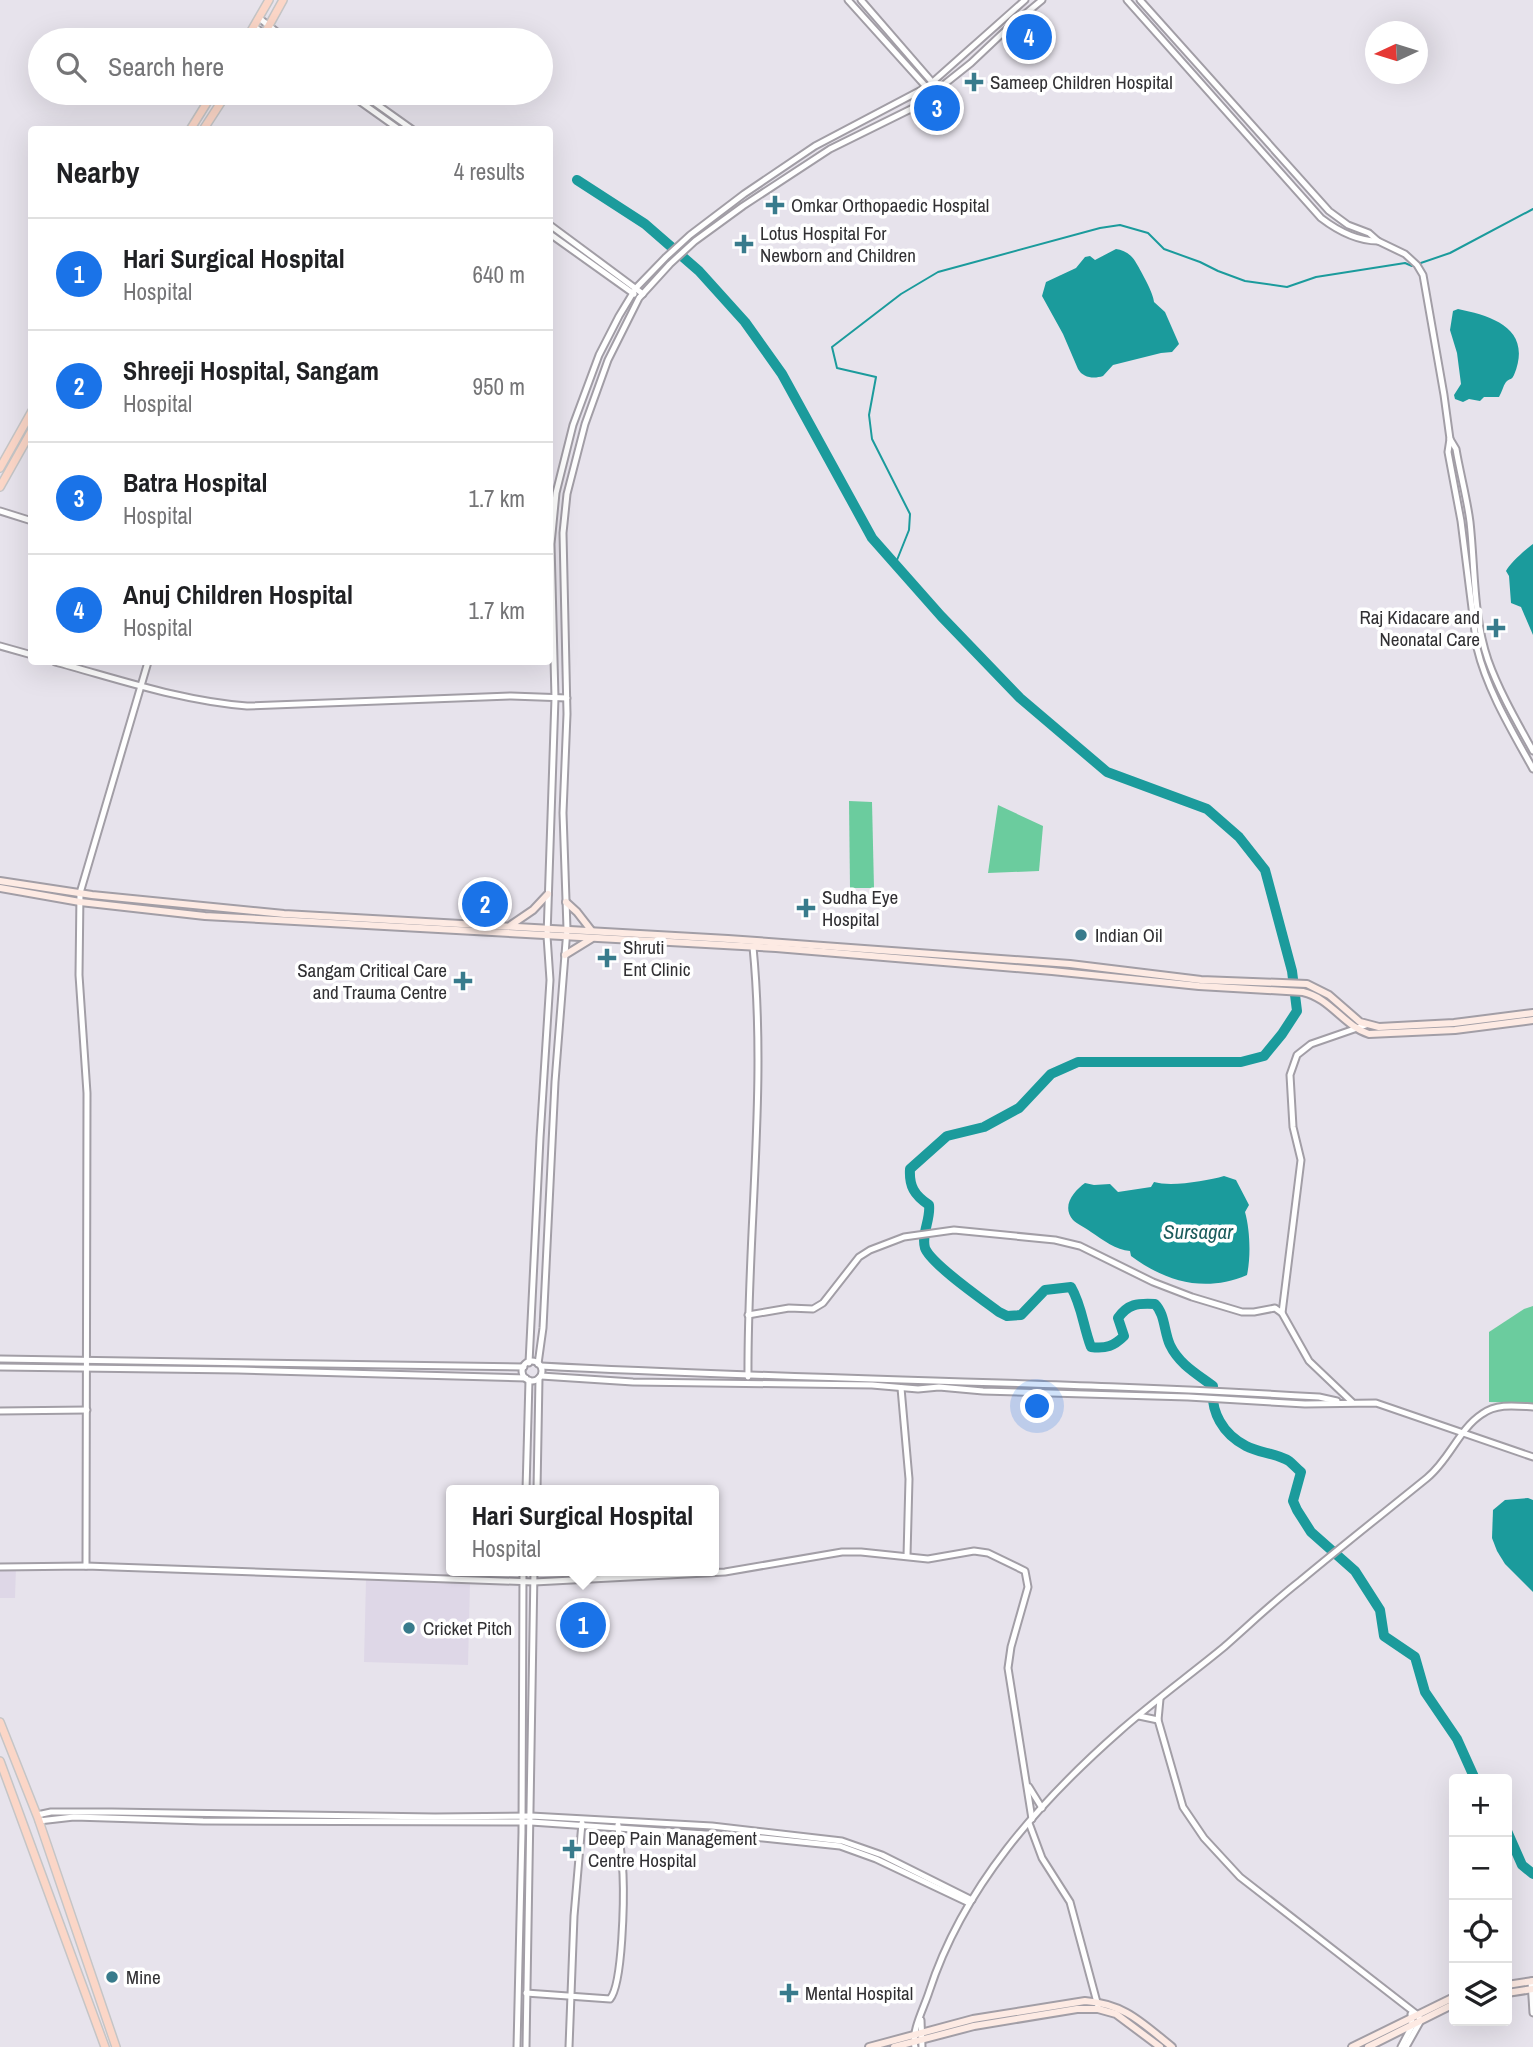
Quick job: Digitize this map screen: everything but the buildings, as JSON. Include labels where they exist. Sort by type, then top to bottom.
[{"type":"main road","points":[[254,27],[269,0]]},
{"type":"main road","points":[[268,28],[284,0]]},
{"type":"main road","points":[[192,126],[206,105]]},
{"type":"main road","points":[[206,126],[219,105]]},
{"type":"main road","points":[[0,468],[28,428]]},
{"type":"main road","points":[[0,487],[28,429]]},
{"type":"main road","points":[[0,880],[195,907],[547,928],[593,938],[753,947],[1274,988],[1307,984],[1329,995],[1366,1025],[1389,1027],[1454,1023],[1533,1013]]},
{"type":"main road","points":[[0,888],[80,902],[246,919],[547,936],[591,930],[1070,964],[1303,992],[1315,996],[1356,1029],[1380,1035],[1455,1030],[1533,1020]]},
{"type":"main road","points":[[510,926],[533,910],[548,894]]},
{"type":"main road","points":[[566,902],[591,930]]},
{"type":"main road","points":[[565,955],[593,938]]},
{"type":"main road","points":[[1070,964],[1070,973]]},
{"type":"main road","points":[[0,1722],[38,1818],[116,2047]]},
{"type":"main road","points":[[0,1760],[105,2047]]},
{"type":"main road","points":[[1512,1985],[1532,1985]]},
{"type":"main road","points":[[1512,1991],[1532,1985]]},
{"type":"main road","points":[[1368,2047],[1449,2000]]},
{"type":"main road","points":[[894,2047],[914,2044],[922,2039],[1017,2012],[1077,2002],[1119,2007],[1172,2047]]},
{"type":"main road","points":[[1098,2005],[1116,2014],[1160,2047]]},
{"type":"main road","points":[[1352,2047],[1449,2006]]},
{"type":"main road","points":[[869,2047],[914,2034],[922,2039]]},
{"type":"street","points":[[848,0],[933,95]]},
{"type":"street","points":[[861,0],[939,90]]},
{"type":"street","points":[[537,1485],[539,1365],[555,1082],[567,933],[563,813],[566,698],[563,533],[567,498],[585,424],[608,360],[641,296],[682,243],[744,194],[816,146],[927,87],[1025,0]]},
{"type":"street","points":[[553,513],[566,448],[599,355],[634,290],[668,260],[743,206],[830,149],[917,106],[933,95],[1042,0]]},
{"type":"street","points":[[1127,0],[1321,218],[1338,230],[1366,241],[1378,241]]},
{"type":"street","points":[[1140,0],[1326,208],[1348,225],[1369,233],[1378,241],[1408,256],[1417,265],[1426,287],[1480,661],[1501,710],[1533,769]]},
{"type":"street","points":[[259,18],[263,28]]},
{"type":"street","points":[[365,105],[394,126]]},
{"type":"street","points":[[378,105],[407,126]]},
{"type":"street","points":[[553,227],[641,296]]},
{"type":"street","points":[[553,236],[634,290]]},
{"type":"street","points":[[1450,439],[1456,449],[1470,520],[1483,642],[1504,695],[1533,751]]},
{"type":"street","points":[[0,511],[28,520]]},
{"type":"street","points":[[553,588],[565,588]]},
{"type":"street","points":[[526,1485],[527,1379],[523,1373],[526,1365],[550,980],[547,928],[555,698],[553,643]]},
{"type":"street","points":[[0,646],[28,654]]},
{"type":"street","points":[[66,665],[217,704],[247,706],[511,696],[566,698]]},
{"type":"street","points":[[86,1566],[87,1093],[79,975],[80,893],[147,665]]},
{"type":"street","points":[[748,1383],[748,1315],[758,1099],[757,988],[753,947]]},
{"type":"street","points":[[1282,1313],[1301,1160],[1293,1128],[1290,1075],[1297,1055],[1311,1044],[1366,1025]]},
{"type":"street","points":[[748,1315],[789,1308],[813,1309],[823,1303],[859,1257],[870,1250],[913,1235],[954,1230],[1055,1240],[1080,1246],[1153,1282],[1192,1297],[1242,1312],[1275,1308],[1282,1313],[1309,1361],[1352,1402]]},
{"type":"street","points":[[0,1359],[539,1365],[678,1373],[1192,1389],[1307,1396],[1343,1403]]},
{"type":"street","points":[[0,1367],[527,1379],[540,1377],[730,1385],[872,1385],[1305,1404],[1376,1403],[1533,1457]]},
{"type":"street","points":[[901,1388],[908,1479],[907,1556]]},
{"type":"street","points":[[914,2044],[914,2034],[934,1978],[961,1916],[1010,1844],[1060,1788],[1139,1716],[1430,1475],[1482,1413],[1500,1406],[1533,1407]]},
{"type":"street","points":[[0,1411],[87,1410]]},
{"type":"street","points":[[719,1572],[842,1552],[928,1559],[974,1551],[988,1553],[1025,1571],[1028,1587],[1011,1647],[1008,1668],[1028,1784],[1033,1841],[1070,1902],[1098,2005]]},
{"type":"street","points":[[0,1567],[86,1566],[523,1582],[649,1576]]},
{"type":"street","points":[[517,2047],[523,1576]]},
{"type":"street","points":[[526,2047],[534,1576]]},
{"type":"street","points":[[1160,1699],[1158,1720],[1183,1807],[1204,1838],[1240,1877],[1410,2010],[1416,2020],[1404,2047]]},
{"type":"street","points":[[1139,1716],[1158,1720]]},
{"type":"street","points":[[1028,1784],[1042,1808]]},
{"type":"street","points":[[38,1818],[51,1812],[112,1812],[531,1819],[618,1825],[712,1826],[842,1841],[882,1855],[971,1901]]},
{"type":"street","points":[[569,2047],[582,1823]]},
{"type":"street","points":[[526,1993],[610,1998],[615,1993],[621,1948],[623,1878],[618,1825]]},
{"type":"street","points":[[1532,1985],[1533,2013]]},
{"type":"street","points":[[920,2020],[922,2039]]},
{"type":"shaded area","points":[[0,1567],[16,1567],[15,1598],[0,1598]]},
{"type":"shaded area","points":[[366,1580],[470,1583],[468,1665],[364,1662]]},
{"type":"green space","points":[[849,801],[872,802],[874,888],[850,888]]},
{"type":"green space","points":[[998,805],[1043,826],[1039,871],[988,873]]},
{"type":"green space","points":[[1533,1306],[1533,1403],[1489,1402],[1489,1332]]},
{"type":"water","points":[[1116,249],[1127,253],[1135,261],[1154,302],[1165,312],[1179,344],[1172,352],[1113,365],[1103,376],[1089,377],[1078,369],[1042,296],[1046,282],[1076,268],[1085,257],[1090,256],[1095,260]]},
{"type":"water","points":[[1458,309],[1496,321],[1514,336],[1518,346],[1518,359],[1514,375],[1506,382],[1499,397],[1484,397],[1480,401],[1469,399],[1463,402],[1455,399],[1454,395],[1461,384],[1457,353],[1450,330],[1453,311]]},
{"type":"water","points":[[1533,544],[1533,635],[1521,607],[1511,603],[1509,576],[1506,571],[1514,560]]},
{"type":"water","name":"Sursagar","points":[[1224,1176],[1236,1180],[1249,1205],[1245,1212],[1249,1243],[1247,1275],[1231,1280],[1201,1284],[1186,1282],[1158,1272],[1131,1256],[1130,1251],[1110,1244],[1077,1223],[1068,1209],[1070,1199],[1085,1183],[1110,1184],[1118,1192],[1151,1187],[1154,1182],[1179,1184]]},
{"type":"water","points":[[1505,1500],[1533,1500],[1533,1592],[1505,1564],[1492,1538],[1493,1510]]},
{"type":"waterway","points":[[577,180],[645,224],[699,271],[745,322],[782,374],[872,538],[941,616],[1020,698],[1107,772],[1207,809],[1239,837],[1265,870],[1292,971],[1297,1011],[1264,1056],[1241,1062],[1078,1062],[1051,1074],[1019,1108],[984,1127],[947,1136],[910,1169],[914,1190],[929,1205],[925,1248],[947,1272],[1007,1316],[1021,1315],[1045,1290],[1071,1287],[1078,1301],[1091,1347],[1109,1346],[1124,1336],[1118,1318],[1129,1307],[1155,1304],[1161,1313],[1168,1340],[1178,1358],[1213,1386],[1216,1413],[1225,1429],[1246,1446],[1284,1458],[1301,1472],[1293,1501],[1297,1510],[1311,1532],[1355,1571],[1380,1610],[1384,1636],[1415,1657],[1425,1692],[1457,1739],[1473,1774]]},
{"type":"waterway","points":[[895,565],[909,530],[910,514],[872,439],[869,415],[876,377],[837,368],[832,347],[901,294],[938,272],[1120,225],[1148,233],[1164,249],[1218,271],[1245,281],[1287,287],[1316,277],[1405,263],[1412,266],[1450,253],[1533,209]]},
{"type":"waterway","points":[[1510,1837],[1522,1865],[1533,1874]]},
{"type":"place","name":"Anuj Children Hospital","points":[[1029,37]]},
{"type":"place","name":"Sameep Children Hospital","points":[[974,82]]},
{"type":"place","name":"Batra Hospital","points":[[937,108]]},
{"type":"place","name":"Omkar Orthopaedic Hospital","points":[[775,205]]},
{"type":"place","name":"Lotus Hospital For Newborn and Children","points":[[744,244]]},
{"type":"place","name":"Raj Kidacare and Neonatal Care","points":[[1496,628]]},
{"type":"place","name":"Shreeji Hospital, Sangam","points":[[485,904]]},
{"type":"place","name":"Sudha Eye Hospital","points":[[806,908]]},
{"type":"place","name":"Indian Oil","points":[[1081,935]]},
{"type":"place","name":"Shruti Ent Clinic","points":[[607,958]]},
{"type":"place","name":"Sangam Critical Care and Trauma Centre","points":[[463,981]]},
{"type":"place","name":"Hari Surgical Hospital","points":[[583,1625]]},
{"type":"place","name":"Cricket Pitch","points":[[409,1628]]},
{"type":"place","name":"Deep Pain Management Centre Hospital","points":[[572,1849]]},
{"type":"place","name":"Mine","points":[[112,1977]]},
{"type":"place","name":"Mental Hospital","points":[[789,1993]]}]
